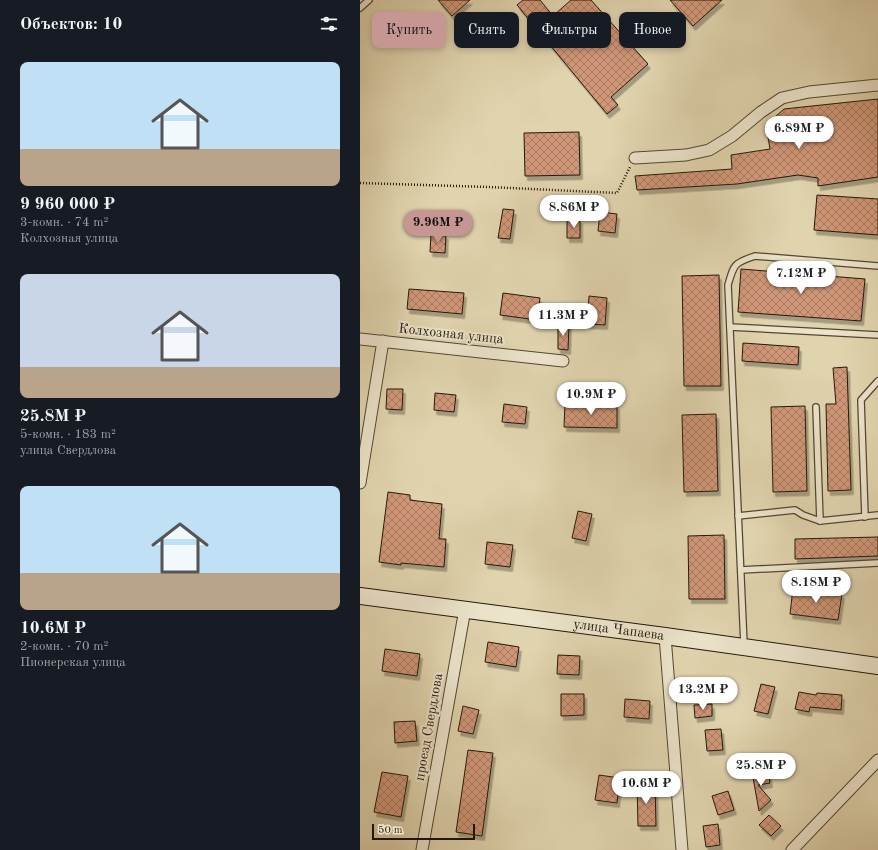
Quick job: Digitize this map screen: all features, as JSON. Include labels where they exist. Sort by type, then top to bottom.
[{"type":"street","points":[[635,158],[686,155],[709,150],[732,136],[760,112],[782,98],[809,92],[878,85]]},
{"type":"street","name":"Колхозная улица","points":[[360,339],[563,361]]},
{"type":"street","points":[[360,483],[383,341]]},
{"type":"street","name":"улица Чапаева","points":[[360,596],[665,636],[878,666]]},
{"type":"street","name":"проезд Свердлова","points":[[422,850],[465,609]]},
{"type":"street","points":[[665,636],[682,850]]},
{"type":"street","points":[[792,850],[878,760]]},
{"type":"lane","points":[[360,8],[369,0]]},
{"type":"lane","points":[[744,647],[728,285],[734,267],[741,261],[755,256],[878,266]]},
{"type":"lane","points":[[730,327],[878,335]]},
{"type":"lane","points":[[865,517],[861,400],[878,381]]},
{"type":"lane","points":[[816,407],[820,521]]},
{"type":"lane","points":[[738,516],[795,510],[803,515],[820,521],[878,516]]},
{"type":"lane","points":[[741,570],[878,563]]},
{"type":"path","points":[[360,183],[617,193],[635,158]]},
{"type":"building","points":[[438,0],[470,0],[456,12],[454,12],[452,16]]},
{"type":"building","points":[[523,0],[540,0],[550,12],[527,12],[527,17],[517,5]]},
{"type":"building","points":[[571,0],[591,0],[602,12],[558,12]]},
{"type":"building","points":[[670,0],[722,0],[693,26],[686,18],[686,12],[681,12]]},
{"type":"building","points":[[611,22],[619,31],[619,48],[634,48],[648,64],[611,97],[618,105],[607,114],[553,48],[611,48]]},
{"type":"building","points":[[878,99],[878,177],[818,186],[818,178],[798,175],[737,184],[637,190],[635,176],[732,169],[731,155],[770,149],[766,125],[784,109]]},
{"type":"building","points":[[579,132],[580,175],[525,176],[524,133]]},
{"type":"building","points":[[817,195],[878,199],[878,235],[814,230]]},
{"type":"building","points":[[503,209],[514,210],[510,239],[498,238]]},
{"type":"building","points":[[600,212],[617,214],[615,233],[598,231]]},
{"type":"building","points":[[580,219],[580,238],[567,238],[567,220]]},
{"type":"building","points":[[431,234],[446,235],[445,253],[430,252]]},
{"type":"building","points":[[741,269],[865,279],[861,321],[738,312]]},
{"type":"building","points":[[719,275],[721,386],[684,386],[682,276]]},
{"type":"building","points":[[409,289],[464,293],[462,314],[407,309]]},
{"type":"building","points":[[503,293],[540,298],[537,320],[500,315]]},
{"type":"building","points":[[589,296],[607,298],[605,325],[587,324]]},
{"type":"building","points":[[558,324],[569,324],[568,350],[558,349]]},
{"type":"building","points":[[743,343],[799,347],[798,365],[742,361]]},
{"type":"building","points":[[847,367],[851,490],[828,491],[826,404],[836,404],[833,368]]},
{"type":"building","points":[[387,389],[403,389],[402,410],[386,409]]},
{"type":"building","points":[[435,393],[456,395],[454,412],[434,410]]},
{"type":"building","points":[[565,403],[617,405],[617,428],[564,427]]},
{"type":"building","points":[[504,404],[527,407],[525,424],[502,422]]},
{"type":"building","points":[[805,406],[807,491],[773,492],[771,407]]},
{"type":"building","points":[[716,414],[718,491],[684,492],[682,415]]},
{"type":"building","points":[[388,492],[410,495],[410,500],[442,504],[439,539],[446,539],[444,567],[401,563],[401,565],[379,562]]},
{"type":"building","points":[[578,511],[592,514],[586,541],[572,538]]},
{"type":"building","points":[[724,535],[725,599],[689,599],[688,536]]},
{"type":"building","points":[[878,537],[878,556],[795,559],[795,539]]},
{"type":"building","points":[[487,542],[513,545],[510,567],[485,564]]},
{"type":"building","points":[[793,588],[842,594],[838,620],[790,614]]},
{"type":"building","points":[[488,642],[519,647],[516,667],[485,662]]},
{"type":"building","points":[[385,649],[420,654],[417,676],[382,671]]},
{"type":"building","points":[[558,655],[580,656],[579,675],[557,674]]},
{"type":"building","points":[[761,684],[775,687],[768,714],[754,711]]},
{"type":"building","points":[[799,692],[816,695],[817,693],[842,695],[841,710],[810,707],[809,712],[795,709]]},
{"type":"building","points":[[561,694],[584,694],[584,715],[561,716]]},
{"type":"building","points":[[625,699],[650,701],[649,719],[624,717]]},
{"type":"building","points":[[712,704],[712,716],[695,718],[694,705]]},
{"type":"building","points":[[463,706],[479,710],[473,734],[458,731]]},
{"type":"building","points":[[415,721],[417,741],[395,743],[394,722]]},
{"type":"building","points":[[721,729],[723,750],[707,751],[705,730]]},
{"type":"building","points":[[468,750],[493,753],[482,836],[456,832]]},
{"type":"building","points":[[768,770],[770,783],[758,785],[771,800],[759,811],[752,772]]},
{"type":"building","points":[[382,772],[408,776],[401,817],[374,812]]},
{"type":"building","points":[[599,775],[620,778],[617,803],[595,800]]},
{"type":"building","points":[[637,784],[655,784],[656,826],[638,826]]},
{"type":"building","points":[[728,791],[734,810],[718,815],[712,796]]},
{"type":"building","points":[[769,815],[781,826],[771,836],[759,825]]},
{"type":"building","points":[[718,824],[720,845],[706,847],[703,826]]}]
